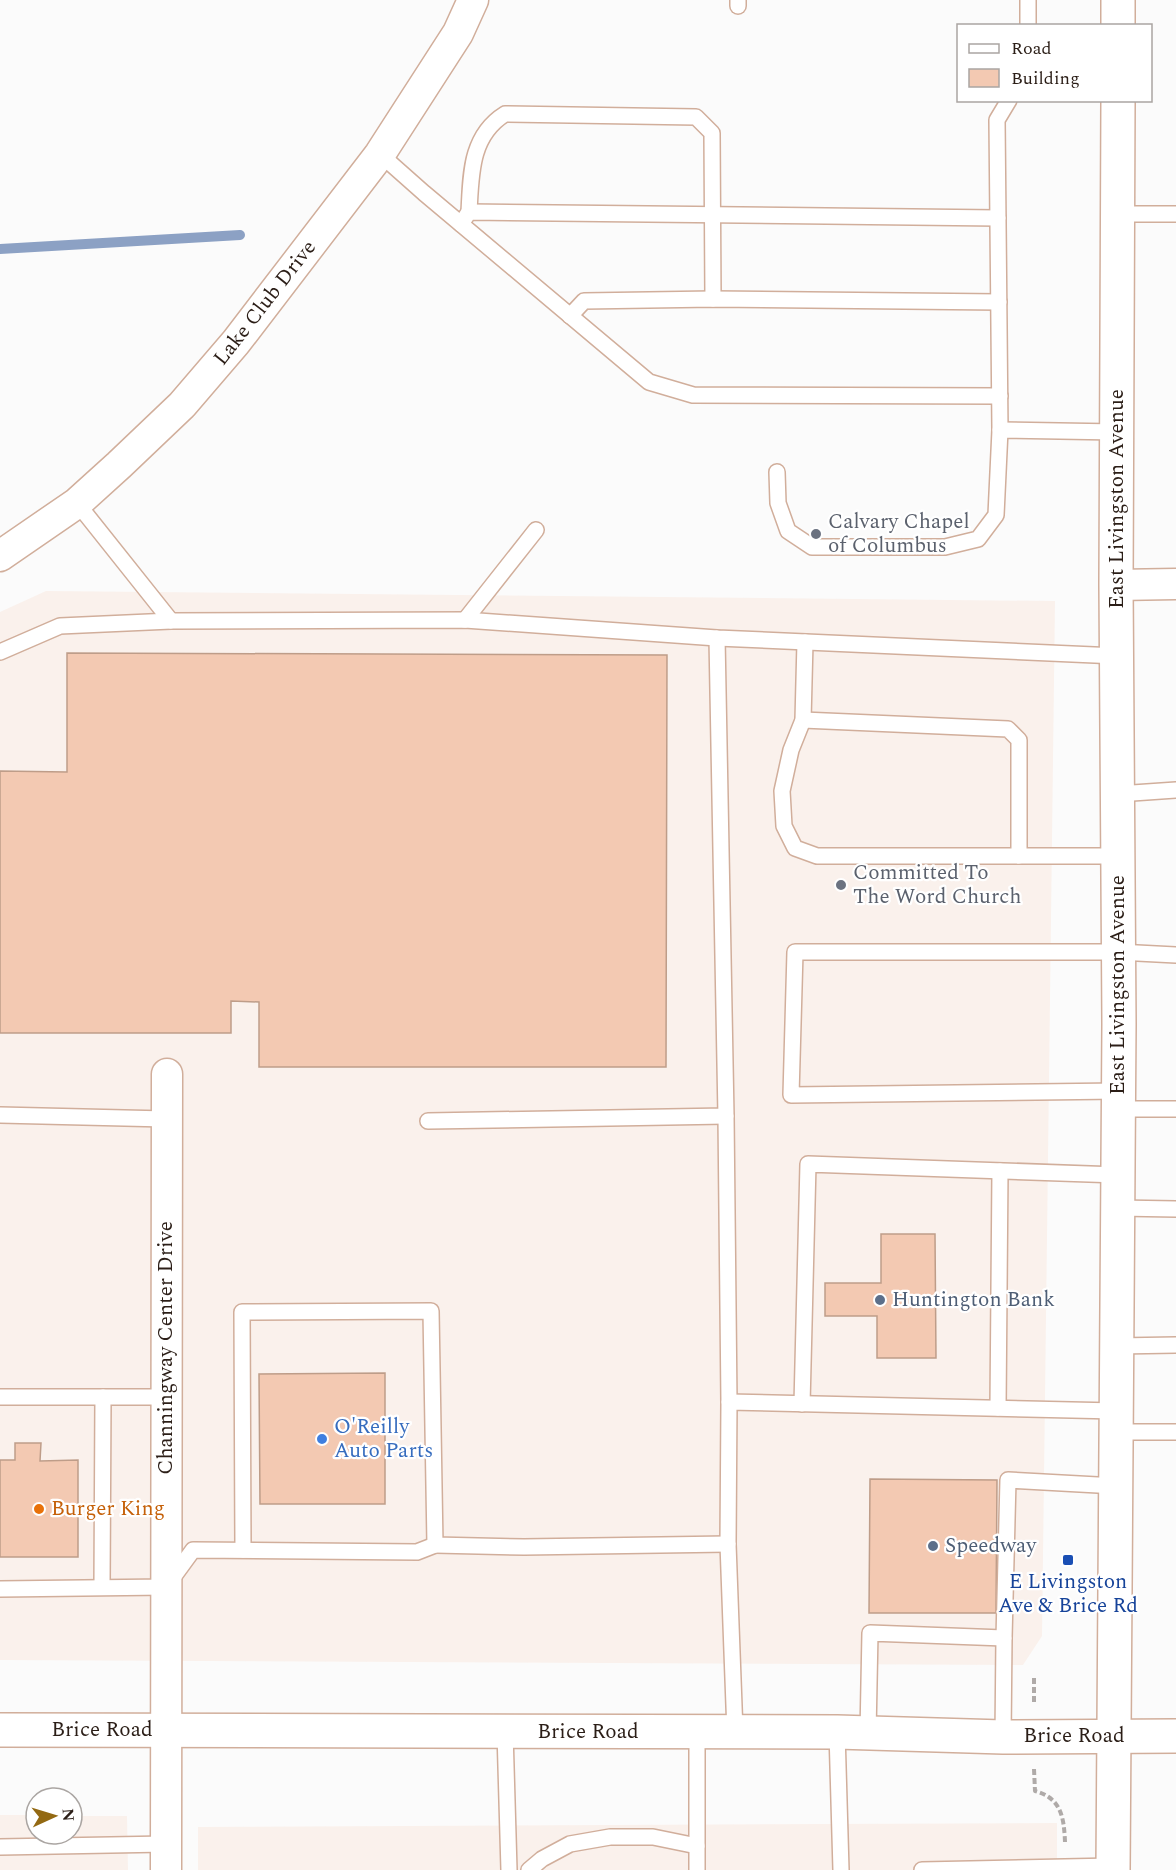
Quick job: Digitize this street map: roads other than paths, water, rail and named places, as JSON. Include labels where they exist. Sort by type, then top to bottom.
[{"type":"main road","points":[[1118,0],[1118,24]]},
{"type":"main road","name":"East Livingston Avenue","points":[[1113,1868],[1118,1208],[1116,585],[1118,102]]},
{"type":"main road","name":"Brice Road","points":[[0,1730],[853,1733],[1019,1737],[1176,1736]]},
{"type":"street","name":"Lake Club Drive","points":[[0,556],[76,503],[182,405],[236,342],[380,154],[458,33],[473,0]]},
{"type":"street","points":[[1116,585],[1176,584]]},
{"type":"street","name":"Channingway Center Drive","points":[[166,1074],[166,1857]]},
{"type":"lane","points":[[1028,0],[1028,24]]},
{"type":"lane","points":[[777,472],[778,502],[788,531],[812,547],[945,547],[978,539],[996,515],[1000,430],[998,120],[1009,102]]},
{"type":"lane","points":[[465,218],[471,164],[479,144],[495,120],[505,114],[696,117],[712,133],[713,299]]},
{"type":"lane","points":[[380,154],[465,218],[570,316],[650,382],[693,395],[1000,396]]},
{"type":"lane","points":[[1118,214],[1176,214]]},
{"type":"lane","points":[[465,218],[713,215],[998,218]]},
{"type":"lane","points":[[570,316],[584,301],[713,299],[999,302]]},
{"type":"lane","points":[[1000,430],[1117,432]]},
{"type":"lane","points":[[76,503],[171,621]]},
{"type":"lane","points":[[465,620],[536,530]]},
{"type":"lane","points":[[0,652],[60,626],[171,621],[465,620],[717,638],[1117,656]]},
{"type":"lane","points":[[717,638],[726,1116],[729,1544],[735,1733]]},
{"type":"lane","points":[[805,642],[803,720],[791,750],[782,791],[784,826],[795,848],[817,856],[1118,856]]},
{"type":"lane","points":[[803,720],[1008,729],[1019,740],[1019,856]]},
{"type":"lane","points":[[1118,794],[1176,790]]},
{"type":"lane","points":[[1176,955],[1118,952],[795,952],[791,1095],[1118,1100],[1176,1109]]},
{"type":"lane","points":[[0,1115],[166,1119]]},
{"type":"lane","points":[[428,1121],[726,1116]]},
{"type":"lane","points":[[802,1404],[808,1164],[1118,1175]]},
{"type":"lane","points":[[998,1408],[1000,1171]]},
{"type":"lane","points":[[1118,1208],[1176,1209]]},
{"type":"lane","points":[[243,1551],[242,1312],[431,1311],[435,1545]]},
{"type":"lane","points":[[1117,1346],[1176,1345]]},
{"type":"lane","points":[[0,1397],[166,1397]]},
{"type":"lane","points":[[102,1587],[103,1397]]},
{"type":"lane","points":[[729,1402],[998,1408],[1116,1421],[1176,1432]]},
{"type":"lane","points":[[1019,1737],[1004,1638],[1008,1480],[1116,1486]]},
{"type":"lane","points":[[0,1589],[166,1587],[193,1550],[417,1552],[435,1545],[729,1544]]},
{"type":"lane","points":[[841,1870],[853,1733],[870,1633],[1004,1638]]},
{"type":"lane","points":[[505,1732],[509,1870]]},
{"type":"lane","points":[[697,1733],[697,1870]]},
{"type":"lane","points":[[529,1870],[542,1859],[570,1844],[610,1837],[653,1837],[697,1846]]},
{"type":"lane","points":[[0,1847],[103,1845],[166,1857]]},
{"type":"lane","points":[[922,1870],[1113,1868]]},
{"type":"waterway","points":[[0,249],[240,235]]},
{"type":"place","name":"Calvary Chapel of Columbus","points":[[816,534]]},
{"type":"place","name":"Committed To The Word Church","points":[[841,885]]},
{"type":"place","name":"Huntington Bank","points":[[880,1300]]},
{"type":"place","name":"O'Reilly Auto Parts","points":[[322,1439]]},
{"type":"place","name":"Burger King","points":[[39,1509]]},
{"type":"place","name":"Speedway","points":[[933,1546]]},
{"type":"place","name":"E Livingston Ave & Brice Rd","points":[[1068,1560]]}]
